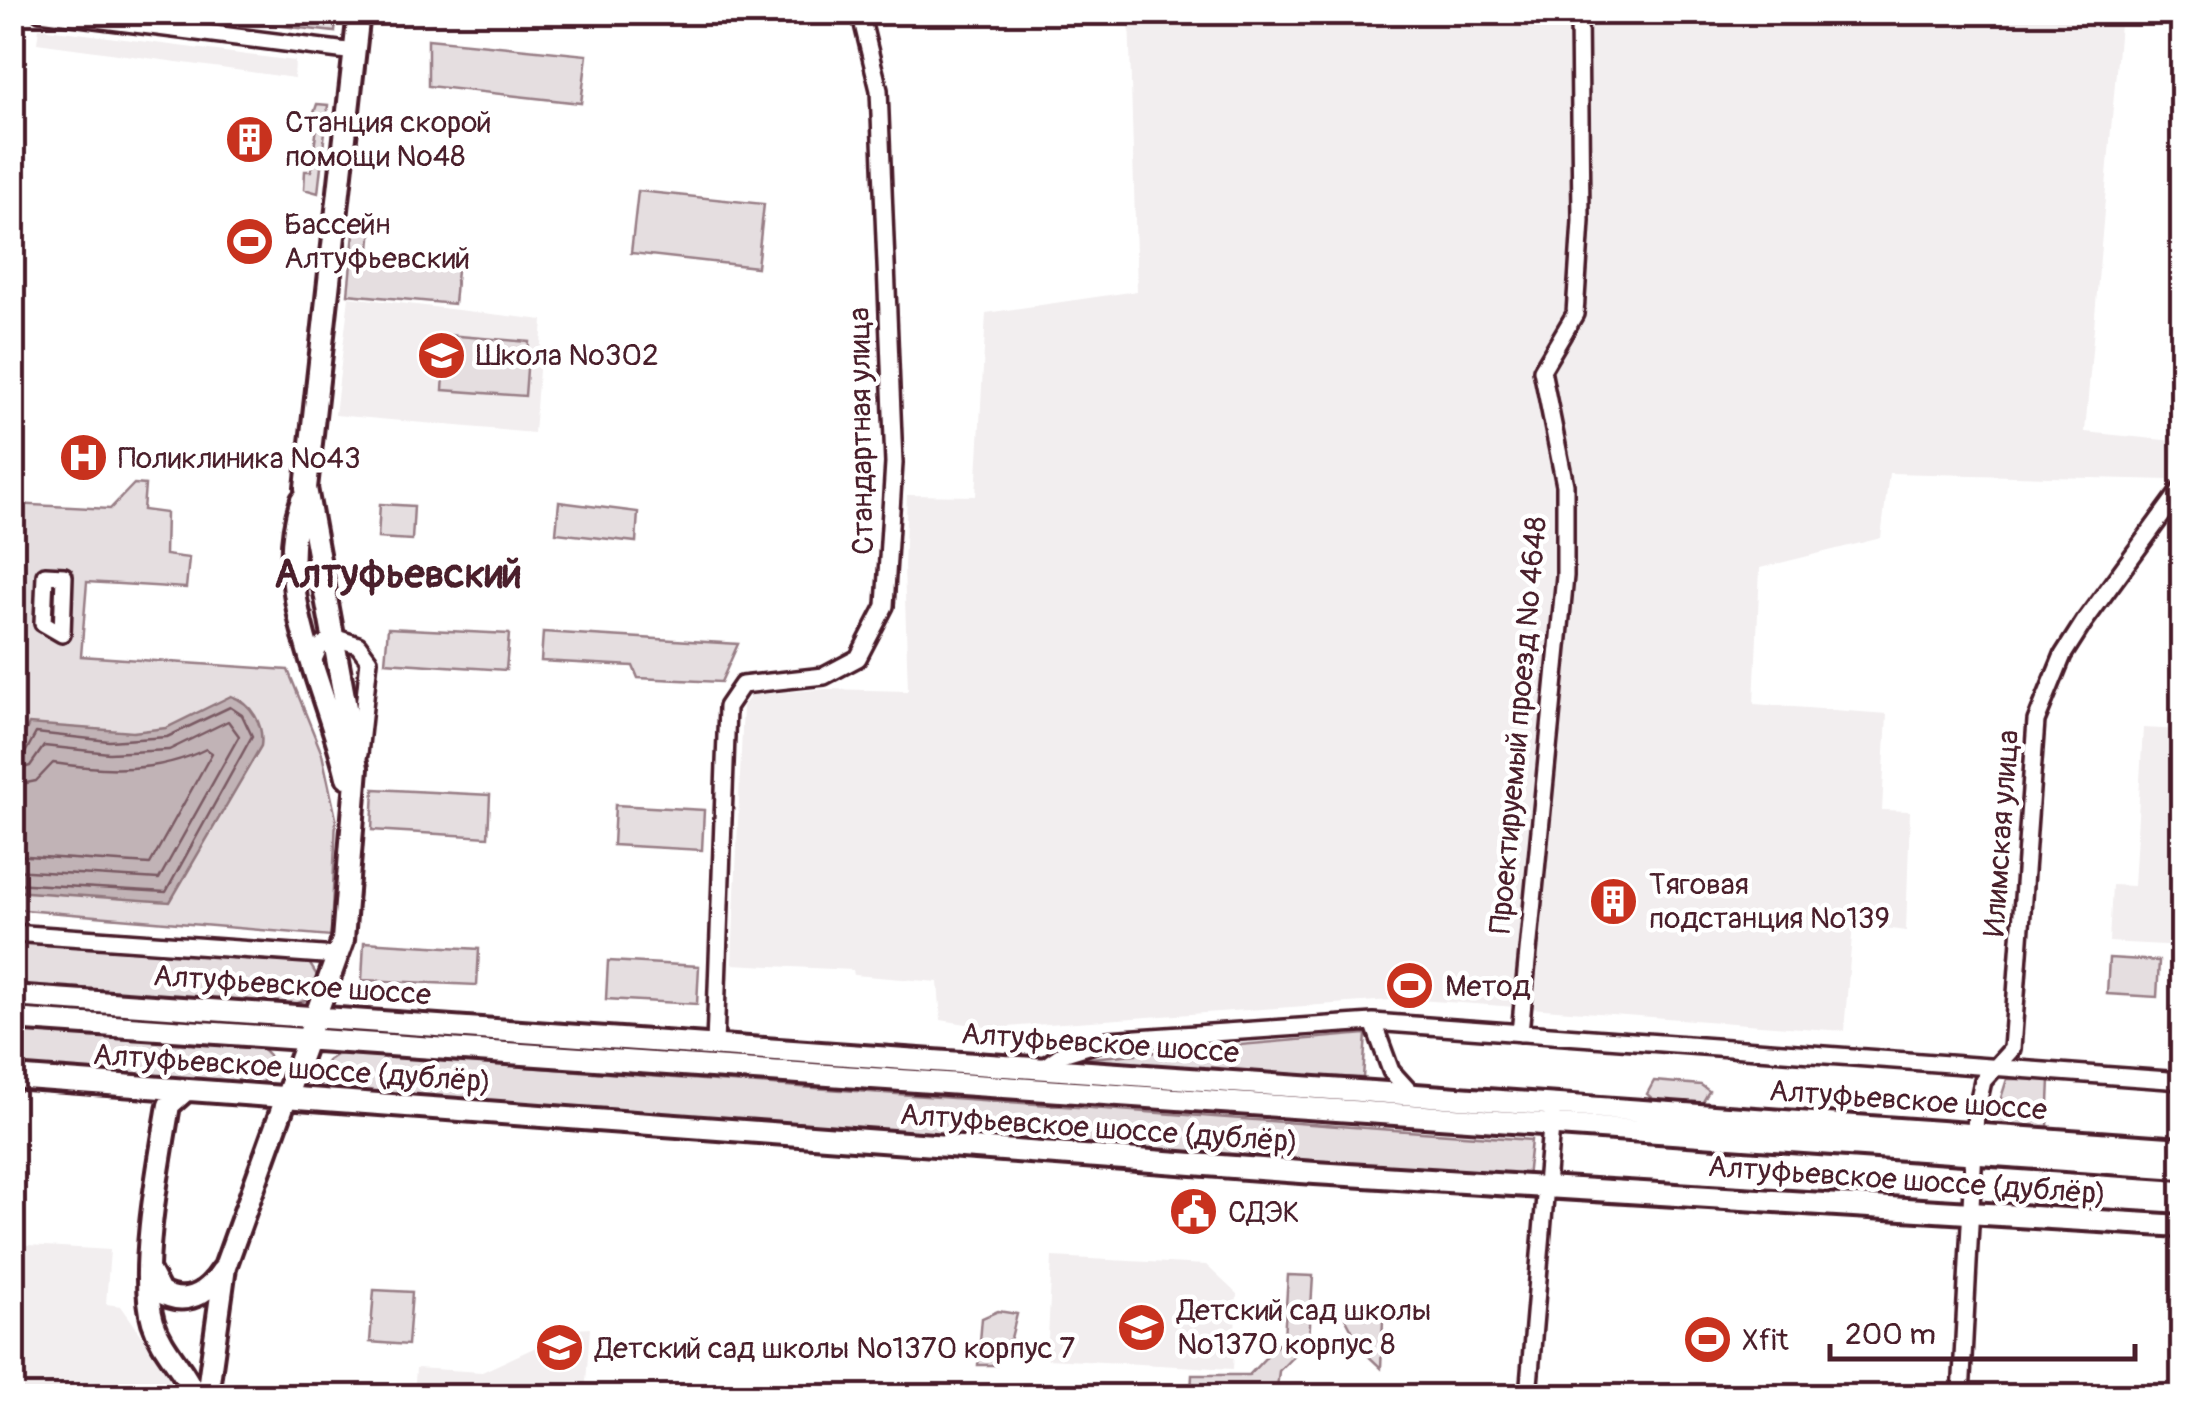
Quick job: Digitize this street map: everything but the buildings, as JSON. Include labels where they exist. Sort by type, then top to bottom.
[{"type":"main road","points":[[352,832],[343,761],[297,604],[294,543],[306,488],[360,12]]},
{"type":"main road","points":[[207,1396],[224,1267],[345,929],[357,768],[306,488]]},
{"type":"main road","name":"Алтуфьевское шоссе","points":[[12,996],[1553,1106],[1975,1143],[2182,1168]]},
{"type":"main road","name":"Алтуфьевское шоссе","points":[[12,1018],[1550,1128],[2182,1149]]},
{"type":"main road","name":"Алтуфьевское шоссе (дублёр)","points":[[12,1077],[1544,1187],[2182,1226]]},
{"type":"main road","points":[[143,1086],[161,1105],[166,1128]]},
{"type":"main road","points":[[186,1090],[169,1106],[148,1302],[154,1326],[195,1396]]},
{"type":"main road","points":[[150,1271],[160,1292],[184,1299],[204,1292],[224,1267]]},
{"type":"street","points":[[40,12],[355,52]]},
{"type":"street","name":"Стандартная улица","points":[[714,1046],[727,707],[742,685],[824,676],[858,658],[885,606],[894,463],[880,105],[860,12]]},
{"type":"street","name":"Проектируемый проезд № 4648","points":[[1520,1033],[1565,576],[1565,486],[1542,370],[1575,314],[1581,220],[1579,12]]},
{"type":"street","name":"Илимская улица","points":[[2012,1048],[2036,722],[2063,655],[2182,488]]},
{"type":"street","points":[[297,604],[306,614],[315,615],[327,602]]},
{"type":"street","points":[[312,664],[319,648],[333,637],[358,645],[369,660],[357,768]]},
{"type":"street","points":[[12,933],[337,956]]},
{"type":"street","points":[[1373,1022],[1391,1071],[1401,1087],[1415,1096]]},
{"type":"street","name":"Алтуфьевское шоссе (дублёр)","points":[[1041,1069],[1062,1054],[1108,1040],[1373,1022],[2182,1081]]},
{"type":"street","points":[[1961,1396],[1975,1143],[1983,1082],[2012,1048],[2024,1068]]},
{"type":"street","points":[[1528,1396],[1553,1106]]},
{"type":"shaded area","points":[[167,13],[280,13],[336,21],[335,32]]},
{"type":"shaded area","points":[[1129,13],[2121,13],[2085,432],[2174,441],[2171,480],[1889,473],[1881,538],[1760,568],[1754,704],[1887,714],[1882,810],[1910,811],[1906,931],[1853,924],[1844,1031],[1405,999],[992,1028],[941,1020],[938,982],[854,975],[853,970],[732,964],[743,706],[751,695],[826,689],[908,691],[904,566],[907,495],[976,496],[986,313],[1137,291]]},
{"type":"shaded area","points":[[39,28],[295,61],[294,78],[37,43]]},
{"type":"shaded area","points":[[428,39],[587,55],[581,103],[428,86]]},
{"type":"shaded area","points":[[317,104],[328,105],[318,193],[304,189],[305,171],[311,171],[317,127],[310,125]]},
{"type":"shaded area","points":[[638,191],[764,204],[757,267],[631,253]]},
{"type":"shaded area","points":[[355,223],[372,225],[369,262],[457,270],[454,304],[348,294]]},
{"type":"shaded area","name":"Школа №302","points":[[349,297],[543,320],[534,433],[335,415]]},
{"type":"shaded area","points":[[447,335],[529,342],[525,396],[443,390]]},
{"type":"shaded area","points":[[134,484],[145,485],[143,510],[166,513],[165,555],[189,558],[186,588],[87,582],[81,656],[288,670],[322,754],[336,818],[331,936],[13,909],[13,504],[110,509]]},
{"type":"shaded area","points":[[559,502],[638,512],[636,542],[556,533]]},
{"type":"shaded area","points":[[380,504],[414,506],[412,540],[378,538]]},
{"type":"shaded area","points":[[388,628],[509,634],[506,670],[385,662]]},
{"type":"shaded area","points":[[543,632],[738,644],[721,682],[638,678],[633,666],[541,661]]},
{"type":"shaded area","points":[[2143,728],[2182,730],[2182,946],[2109,942],[2112,885],[2134,886]]},
{"type":"shaded area","points":[[374,789],[490,795],[488,837],[372,830]]},
{"type":"shaded area","points":[[615,805],[704,810],[702,850],[613,845]]},
{"type":"shaded area","points":[[12,940],[308,961],[318,977],[306,1000],[293,1005],[13,984]]},
{"type":"shaded area","points":[[364,942],[479,949],[477,985],[362,980]]},
{"type":"shaded area","points":[[2109,958],[2159,961],[2157,997],[2107,994]]},
{"type":"shaded area","points":[[608,961],[699,966],[697,1004],[606,999]]},
{"type":"shaded area","points":[[12,1028],[261,1047],[269,1055],[269,1069],[256,1086],[13,1069]]},
{"type":"shaded area","points":[[1366,1034],[1363,1078],[1063,1065],[1066,1060]]},
{"type":"shaded area","points":[[345,1054],[1531,1140],[1527,1179],[324,1091],[318,1081],[327,1061]]},
{"type":"shaded area","points":[[2007,1079],[2050,1079],[2048,1127],[1993,1123]]},
{"type":"shaded area","points":[[1654,1081],[1701,1085],[1709,1091],[1700,1107],[1655,1101],[1647,1094]]},
{"type":"shaded area","points":[[12,1244],[110,1250],[106,1304],[121,1306],[169,1374],[168,1396],[13,1396]]},
{"type":"shaded area","name":"Детский сад школы №1370 корпус 8","points":[[1052,1257],[1206,1265],[1237,1294],[1233,1369],[1047,1359]]},
{"type":"shaded area","points":[[1288,1275],[1313,1276],[1309,1340],[1279,1371],[1276,1396],[1191,1394],[1192,1375],[1249,1375],[1284,1338]]},
{"type":"shaded area","points":[[374,1290],[412,1292],[408,1345],[370,1342]]},
{"type":"shaded area","points":[[998,1311],[1017,1314],[1011,1338],[999,1348],[997,1365],[978,1365],[982,1318]]},
{"type":"shaded area","points":[[1344,1315],[1383,1320],[1381,1368],[1363,1351]]},
{"type":"shaded area","name":"Детский сад школы №1370 корпус 7","points":[[590,1328],[585,1396],[414,1396],[416,1368],[482,1372],[575,1329]]},
{"type":"water","points":[[231,696],[255,716],[261,730],[261,746],[170,902],[13,891],[13,759],[29,724],[133,732],[166,728]]},
{"type":"place","name":"Станция скорой помощи №48","points":[[250,139]]},
{"type":"place","name":"Бассейн Алтуфьевский","points":[[249,241]]},
{"type":"place","name":"Школа №302","points":[[441,355]]},
{"type":"place","name":"Поликлиника №43","points":[[83,458]]},
{"type":"place","name":"Тяговая подстанция №139","points":[[1614,901]]},
{"type":"place","name":"Метод","points":[[1410,986]]},
{"type":"place","name":"СДЭК","points":[[1193,1212]]},
{"type":"place","name":"Детский сад школы №1370 корпус 8","points":[[1142,1327]]},
{"type":"place","name":"Xfit","points":[[1707,1340]]},
{"type":"place","name":"Детский сад школы №1370 корпус 7","points":[[560,1348]]},
{"type":"district","name":"Алтуфьевский","points":[[398,573]]}]
